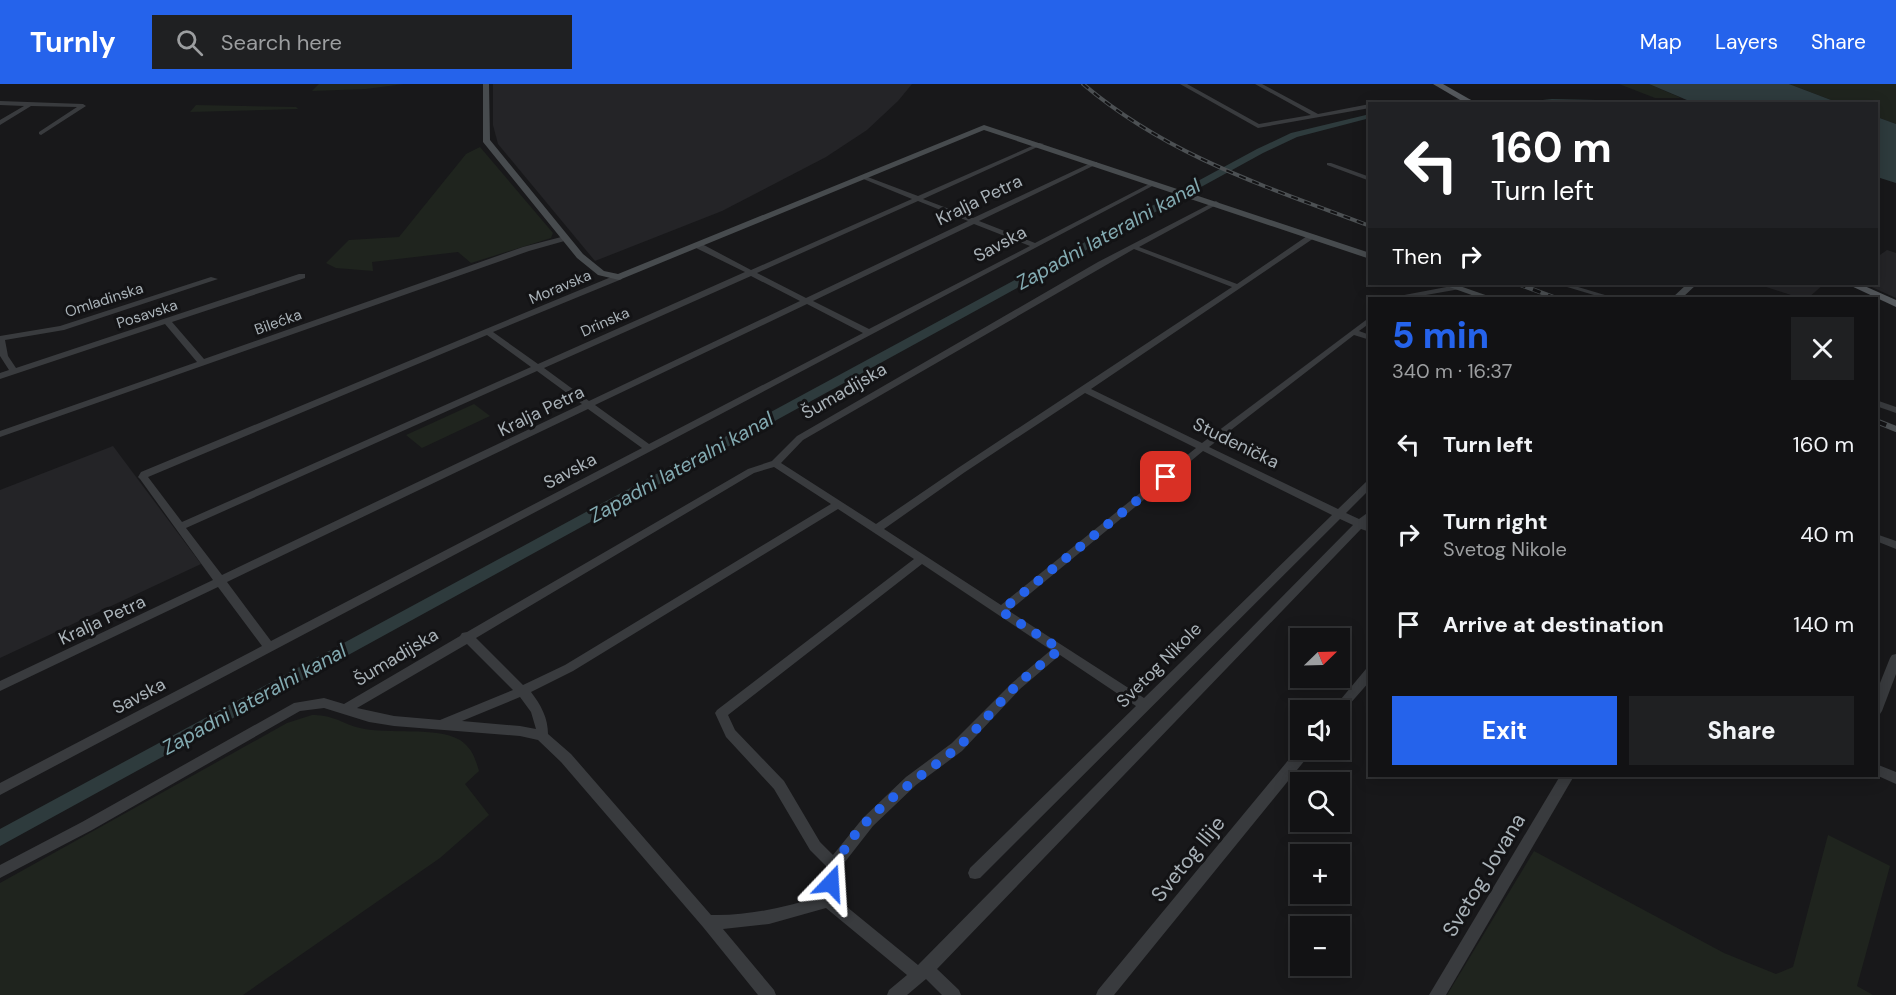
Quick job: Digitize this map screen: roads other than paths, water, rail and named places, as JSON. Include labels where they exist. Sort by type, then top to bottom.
[{"type":"main road","points":[[1437,84],[1472,102]]},
{"type":"main road","points":[[1854,285],[1896,304]]},
{"type":"street","points":[[486,84],[486,140],[565,238],[595,269],[620,277]]},
{"type":"street","points":[[1183,84],[1254,125],[1368,106]]},
{"type":"street","points":[[1258,84],[1318,116]]},
{"type":"street","points":[[0,103],[83,106],[41,133]]},
{"type":"street","points":[[0,123],[29,105]]},
{"type":"street","name":"Moravska","points":[[181,526],[143,477],[156,468],[979,129],[989,127],[1041,144]]},
{"type":"street","points":[[1041,144],[1368,255]]},
{"type":"street","name":"Drinska","points":[[181,526],[1041,144]]},
{"type":"street","name":"Kralja Petra","points":[[0,686],[1095,163]]},
{"type":"street","points":[[1329,164],[1368,178]]},
{"type":"street","points":[[863,177],[1034,244]]},
{"type":"street","name":"Savska","points":[[0,789],[1034,244],[1155,183]]},
{"type":"street","name":"Šumadijska","points":[[346,709],[466,636],[751,471],[775,463],[800,438],[1134,247],[1216,203]]},
{"type":"street","points":[[876,529],[1313,236]]},
{"type":"street","name":"Bilećka","points":[[0,434],[526,249],[565,238]]},
{"type":"street","points":[[699,246],[868,332]]},
{"type":"street","points":[[1134,247],[1238,287]]},
{"type":"street","name":"Posavska","points":[[0,376],[302,276]]},
{"type":"street","name":"Omladinska","points":[[1,338],[61,328],[214,279]]},
{"type":"street","points":[[1450,285],[1486,297]]},
{"type":"street","points":[[1565,285],[1607,297]]},
{"type":"street","points":[[1678,297],[1691,285]]},
{"type":"street","points":[[1404,297],[1457,287]]},
{"type":"street","points":[[167,321],[203,363]]},
{"type":"street","points":[[1001,611],[1203,447],[1368,321]]},
{"type":"street","points":[[488,332],[648,448]]},
{"type":"street","points":[[1353,332],[1368,337]]},
{"type":"street","points":[[1,338],[4,356],[14,372]]},
{"type":"street","name":"Studenička","points":[[1085,390],[1364,527]]},
{"type":"street","points":[[1878,404],[1896,410]]},
{"type":"street","points":[[775,463],[1145,705]]},
{"type":"street","name":"Svetog Nikole","points":[[975,873],[1368,485]]},
{"type":"street","points":[[440,725],[522,691],[569,668],[838,504]]},
{"type":"street","points":[[181,526],[268,646]]},
{"type":"street","points":[[895,995],[1364,527]]},
{"type":"street","points":[[1878,538],[1896,544]]},
{"type":"street","points":[[834,865],[815,846],[779,785],[730,733],[721,713],[921,559]]},
{"type":"street","name":"Šumadijska","points":[[466,636],[531,701],[543,722],[542,736]]},
{"type":"street","points":[[828,901],[834,865],[868,822],[911,781],[957,747],[1016,686],[1060,649]]},
{"type":"street","points":[[1878,706],[1896,658]]},
{"type":"street","points":[[1346,700],[1368,674]]},
{"type":"street","points":[[0,872],[87,826],[298,706],[324,703],[369,717],[520,731],[542,736],[566,758],[768,995]]},
{"type":"street","name":"Svetog Ilije","points":[[1104,995],[1297,760]]},
{"type":"street","points":[[1878,770],[1896,778]]},
{"type":"street","name":"Svetog Jovana","points":[[1437,995],[1566,777]]},
{"type":"street","points":[[828,901],[953,995]]},
{"type":"street","points":[[708,922],[741,924],[772,919],[828,901]]},
{"type":"waterway","name":"Zapadni lateralni kanal","points":[[1537,102],[1597,102]]},
{"type":"waterway","name":"Zapadni lateralni kanal","points":[[0,838],[1260,151],[1294,135],[1368,116]]},
{"type":"railway","points":[[1083,84],[1149,131],[1184,150],[1256,183],[1368,225]]},
{"type":"railway","points":[[1521,285],[1553,297]]},
{"type":"railway","points":[[1878,422],[1896,429]]}]
